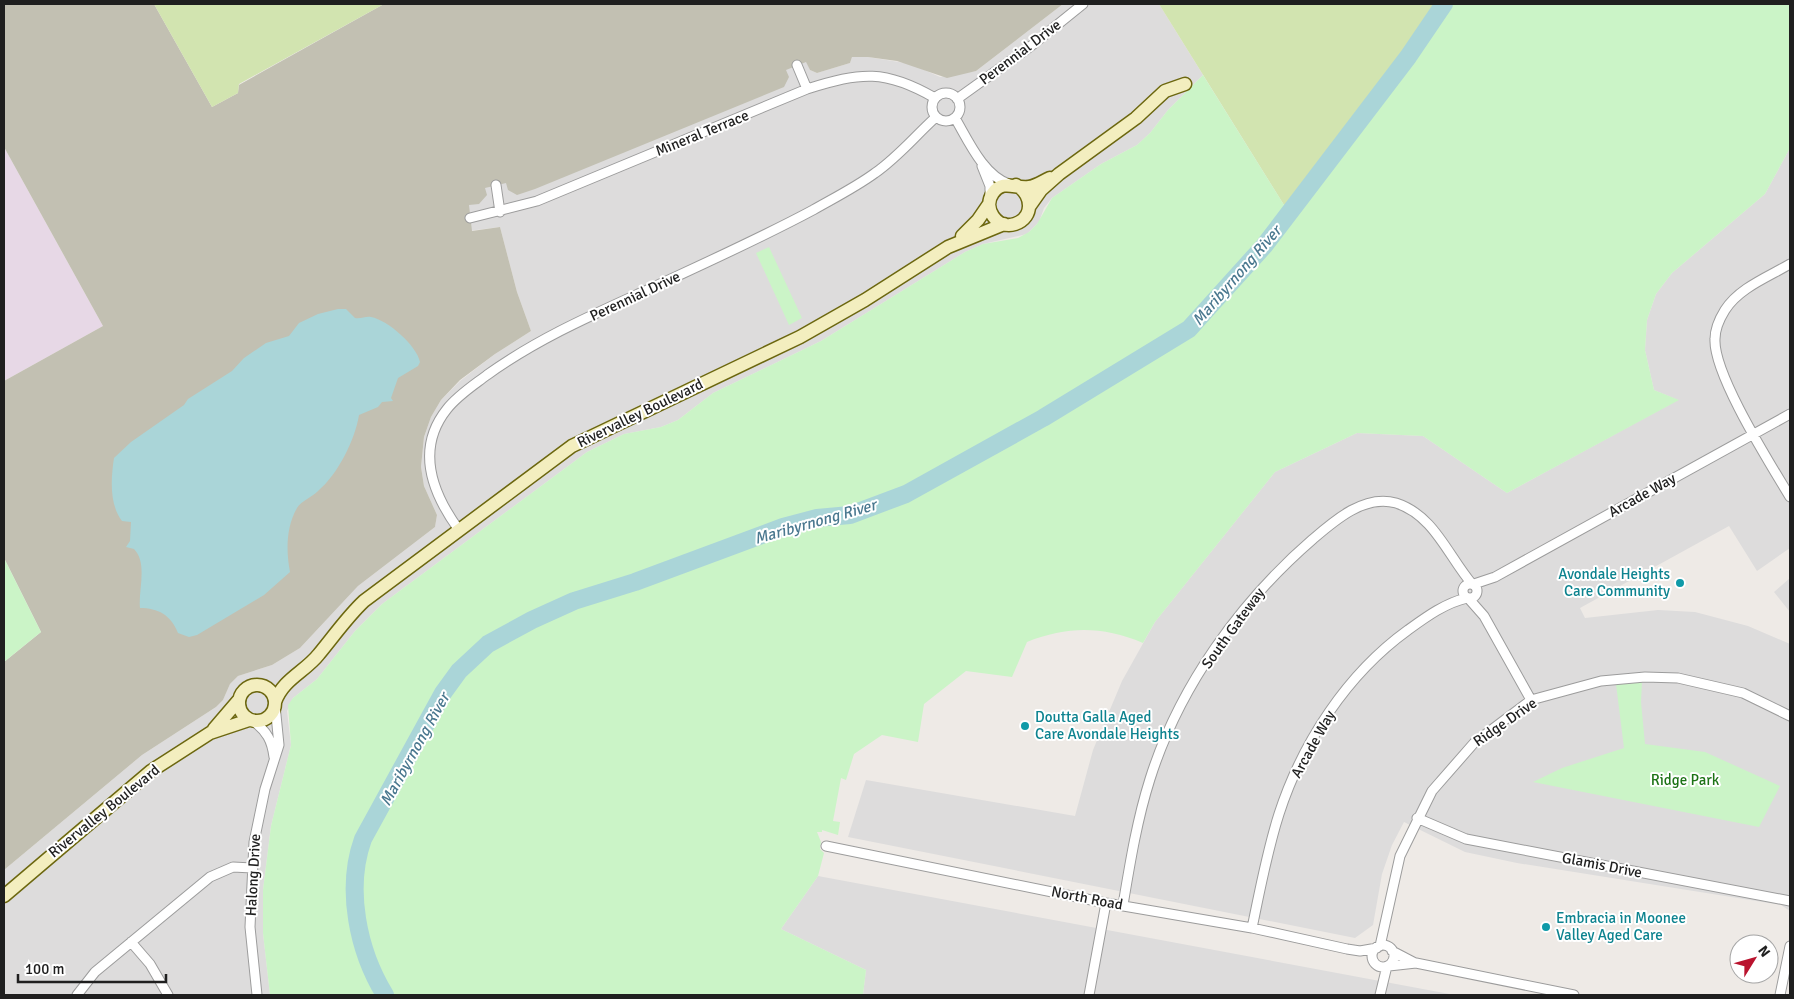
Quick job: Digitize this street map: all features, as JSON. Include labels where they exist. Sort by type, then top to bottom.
[{"type":"street","name":"Perennial Drive","points":[[957,99],[1031,46],[1083,4]]},
{"type":"street","points":[[797,66],[807,89]]},
{"type":"street","name":"Mineral Terrace","points":[[470,218],[500,212],[537,201],[807,89],[838,79],[862,75],[890,77],[935,98]]},
{"type":"street","points":[[976,152],[990,186],[989,201],[993,216],[1004,224],[1011,225],[1024,219],[1041,190],[1059,174],[1136,118],[1165,91],[1185,84]]},
{"type":"street","points":[[944,93],[957,99],[960,109],[955,118],[945,121],[936,117],[932,107],[935,98],[944,93]]},
{"type":"street","name":"Perennial Drive","points":[[459,530],[438,498],[431,474],[430,458],[441,418],[451,404],[464,392],[498,367],[548,336],[761,238],[859,184],[903,150],[936,117]]},
{"type":"street","points":[[955,118],[976,152],[996,177],[1026,193],[1030,207]]},
{"type":"street","points":[[989,201],[998,188],[1013,185],[1030,187],[1059,174]]},
{"type":"street","points":[[496,185],[500,212]]},
{"type":"street","name":"Rivervalley Boulevard","points":[[275,704],[278,695],[292,677],[318,655],[349,616],[364,601],[572,446],[601,430],[800,337],[865,300],[948,247],[978,220],[989,201]]},
{"type":"street","name":"Rivervalley Boulevard","points":[[948,247],[1004,224]]},
{"type":"street","points":[[1790,264],[1749,287],[1735,299],[1726,310],[1714,338],[1721,373],[1790,497]]},
{"type":"street","name":"Arcade Way","points":[[1252,928],[1279,813],[1291,781],[1338,700],[1375,656],[1422,620],[1494,577],[1790,414]]},
{"type":"street","name":"South Gateway","points":[[1123,905],[1137,824],[1150,778],[1169,730],[1206,664],[1251,600],[1274,574],[1319,534],[1352,510],[1366,503],[1382,501],[1394,503],[1418,513],[1434,530],[1456,565],[1531,700]]},
{"type":"street","name":"Rivervalley Boulevard","points":[[255,685],[292,677]]},
{"type":"street","name":"Ridge Drive","points":[[1385,948],[1385,923],[1400,856],[1417,818],[1432,791],[1456,761],[1489,730],[1531,700],[1601,681],[1631,678],[1678,678],[1743,693],[1790,716]]},
{"type":"street","points":[[251,721],[268,718],[275,704],[271,691],[266,688],[255,685],[244,690],[238,701],[241,712],[251,721],[265,730],[270,738],[274,758]]},
{"type":"street","name":"Rivervalley Boulevard","points":[[4,896],[146,775],[210,733],[223,722],[238,701]]},
{"type":"street","name":"Halong Drive","points":[[257,995],[250,927],[252,868],[256,822],[279,745],[275,704]]},
{"type":"street","name":"Rivervalley Boulevard","points":[[210,733],[251,721]]},
{"type":"street","name":"Glamis Drive","points":[[1417,818],[1466,839],[1790,901]]},
{"type":"street","name":"North Road","points":[[826,846],[1106,902],[1252,928],[1347,949],[1360,951],[1385,948]]},
{"type":"street","points":[[77,995],[95,972],[221,870],[233,867],[252,868]]},
{"type":"street","points":[[1089,995],[1106,902]]},
{"type":"street","points":[[131,942],[150,964],[168,995]]},
{"type":"street","points":[[1780,995],[1790,946]]},
{"type":"street","points":[[1380,993],[1374,961],[1385,948]]},
{"type":"street","points":[[1385,948],[1416,963],[1574,995]]},
{"type":"street","points":[[1380,993],[1388,966],[1394,957],[1385,948]]},
{"type":"street","name":"North Road","points":[[1347,949],[1388,966]]},
{"type":"street","points":[[1388,966],[1416,963]]},
{"type":"shaded area","points":[[4,4],[154,4],[212,107],[238,93],[239,85],[384,4],[1063,4],[976,71],[947,78],[897,61],[852,57],[850,63],[817,73],[810,70],[806,62],[786,70],[789,77],[784,87],[535,189],[517,195],[508,190],[506,183],[485,188],[487,195],[479,204],[469,205],[472,231],[500,227],[517,292],[531,331],[495,354],[460,380],[441,400],[431,417],[424,437],[421,467],[424,486],[437,515],[435,527],[358,586],[300,648],[272,665],[238,676],[230,684],[223,700],[216,707],[142,755],[4,870],[4,662],[41,632],[4,558],[4,381],[103,326],[4,147]]},
{"type":"shaded area","points":[[384,4],[483,181],[803,54],[810,70],[817,73],[850,63],[852,57],[868,57],[911,64],[940,77],[976,71],[1063,4],[1159,4],[1203,75],[1137,145],[1101,164],[1052,198],[1044,208],[1039,222],[1027,234],[983,244],[965,252],[821,341],[713,393],[678,420],[661,427],[624,434],[587,452],[382,604],[355,631],[317,679],[293,698],[287,711],[291,745],[271,826],[263,890],[263,933],[270,995],[4,995],[4,870],[142,755],[216,707],[223,700],[230,684],[238,676],[272,665],[300,648],[358,586],[435,527],[437,515],[424,486],[421,467],[424,437],[431,417],[441,400],[460,381],[495,354],[531,331],[517,292],[500,227],[452,233],[238,93],[239,85]]},
{"type":"shaded area","points":[[4,147],[103,326],[4,381]]},
{"type":"shaded area","points":[[1790,148],[1790,548],[1757,571],[1729,526],[1580,608],[1585,618],[1658,610],[1695,612],[1748,626],[1790,644],[1790,911],[1781,905],[1517,863],[1465,852],[1404,822],[1392,845],[1382,874],[1373,925],[1355,938],[848,837],[866,780],[1075,816],[1093,750],[1122,681],[1155,622],[1275,472],[1357,433],[1423,436],[1507,493],[1678,400],[1654,390],[1645,350],[1647,320],[1656,294],[1672,273],[1765,194]]},
{"type":"shaded area","points":[[1790,578],[1790,612],[1774,592]]},
{"type":"shaded area","points":[[818,876],[1455,995],[863,995],[866,970],[781,929]]},
{"type":"green space","points":[[154,4],[384,4],[239,84],[238,93],[212,107]]},
{"type":"green space","points":[[1159,4],[1444,4],[1408,57],[1289,213]]},
{"type":"green space","points":[[1444,4],[1790,4],[1790,148],[1765,194],[1672,273],[1656,294],[1647,320],[1645,350],[1654,390],[1679,400],[1507,493],[1423,436],[1357,433],[1275,472],[1155,622],[1143,643],[1128,637],[1099,631],[1085,630],[1057,633],[1027,642],[1012,677],[966,671],[924,704],[918,742],[882,735],[854,754],[846,780],[841,778],[833,821],[840,822],[838,835],[822,830],[822,832],[817,832],[821,842],[820,849],[824,853],[818,876],[781,929],[866,970],[863,995],[270,995],[263,933],[263,890],[271,826],[291,745],[288,705],[293,698],[317,679],[355,631],[382,604],[587,452],[624,434],[661,427],[678,420],[713,393],[821,341],[965,252],[983,244],[1018,238],[1029,232],[1037,224],[1052,198],[1101,164],[1137,145],[1203,75],[1289,213],[1408,57]]},
{"type":"green space","points":[[769,247],[802,318],[789,325],[756,253]]},
{"type":"green space","points":[[4,558],[41,632],[4,662]]},
{"type":"green space","name":"Ridge Park","points":[[1642,681],[1641,702],[1645,744],[1705,752],[1780,786],[1759,827],[1533,782],[1562,768],[1624,748],[1616,684]]},
{"type":"water","points":[[346,309],[355,318],[371,317],[378,319],[393,328],[408,342],[420,362],[418,366],[398,378],[391,398],[393,401],[382,402],[378,407],[359,415],[350,446],[339,466],[316,493],[297,508],[293,515],[288,539],[290,572],[264,595],[197,635],[189,637],[178,633],[168,617],[153,609],[140,608],[141,562],[134,549],[126,547],[130,541],[131,522],[122,521],[115,507],[112,491],[114,458],[131,442],[184,405],[188,399],[232,371],[244,358],[266,343],[289,336],[299,323],[318,314]]},
{"type":"waterway","name":"Maribyrnong River","points":[[385,995],[368,959],[357,919],[355,878],[358,858],[363,839],[443,693],[459,671],[488,644],[532,620],[574,601],[635,582],[783,527],[817,518],[850,515],[906,494],[1043,418],[1189,329],[1264,246],[1408,57],[1444,4]]},
{"type":"place","name":"Avondale Heights Care Community","points":[[1680,583]]},
{"type":"place","name":"Doutta Galla Aged Care Avondale Heights","points":[[1025,726]]},
{"type":"place","name":"Embracia in Moonee Valley Aged Care","points":[[1546,927]]}]
